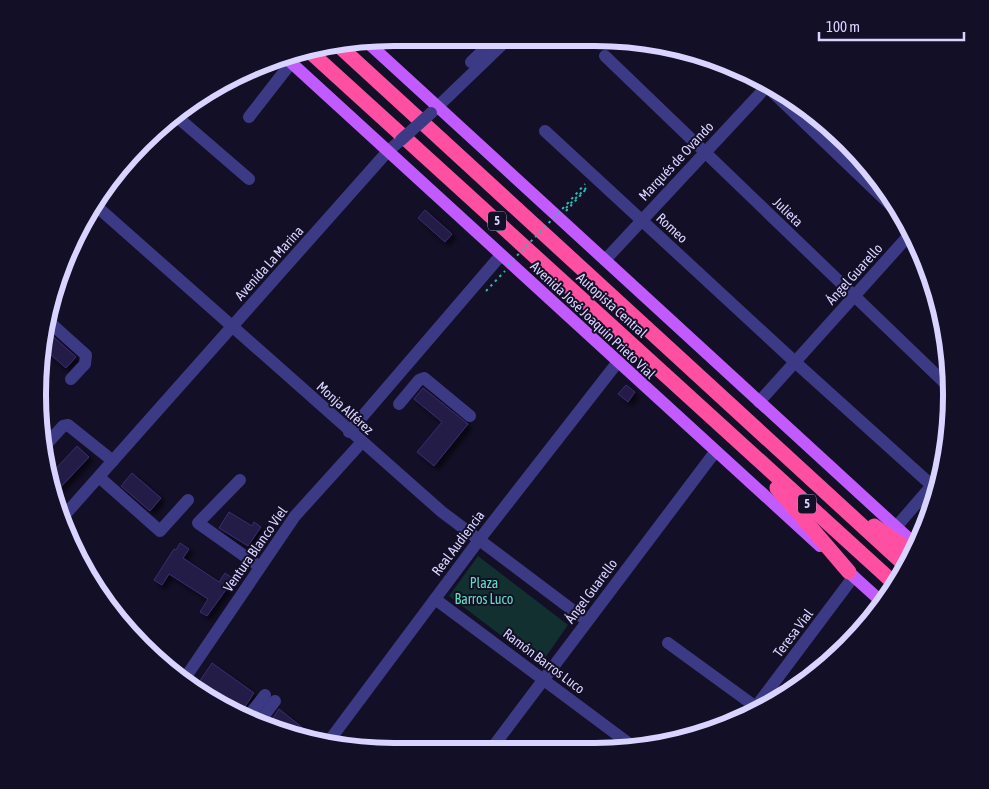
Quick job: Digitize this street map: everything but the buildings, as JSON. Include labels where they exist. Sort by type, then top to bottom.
[{"type":"highway","name":"Autopista Central","points":[[343,50],[900,561]]},
{"type":"highway","name":"Autopista Central","points":[[314,56],[890,579]]},
{"type":"highway","points":[[740,443],[851,574]]},
{"type":"highway","points":[[818,484],[907,548]]},
{"type":"main road","points":[[372,47],[434,107],[911,540]]},
{"type":"main road","name":"Avenida José Joaquín Prieto Vial","points":[[291,62],[504,260],[877,598]]},
{"type":"street","name":"Avenida La Marina","points":[[434,107],[489,46]]},
{"type":"street","name":"Avenida La Marina","points":[[67,512],[388,151],[500,46]]},
{"type":"street","name":"Julieta","points":[[605,56],[942,381]]},
{"type":"street","points":[[249,117],[285,64]]},
{"type":"street","name":"Marqués de Ovando","points":[[604,260],[705,152],[760,88]]},
{"type":"street","points":[[787,104],[879,194]]},
{"type":"street","points":[[180,120],[249,179]]},
{"type":"street","name":"Romeo","points":[[545,131],[593,180],[642,220],[795,362]]},
{"type":"street","name":"Monja Alférez","points":[[100,209],[349,432],[442,512],[587,621]]},
{"type":"street","name":"Ángel Guarello","points":[[759,402],[906,238]]},
{"type":"street","points":[[349,432],[391,382],[504,260]]},
{"type":"street","points":[[53,326],[86,355],[85,364],[71,378]]},
{"type":"street","points":[[795,362],[931,484]]},
{"type":"street","name":"Real Audiencia","points":[[332,737],[478,540],[617,363]]},
{"type":"street","points":[[391,382],[403,400],[419,380],[424,378],[470,416]]},
{"type":"street","points":[[49,441],[63,426],[68,425],[113,461]]},
{"type":"street","name":"Ventura Blanco Viel","points":[[187,675],[295,516],[361,442]]},
{"type":"street","name":"Ángel Guarello","points":[[496,743],[715,452]]},
{"type":"street","points":[[99,477],[160,531],[188,500]]},
{"type":"street","points":[[240,480],[198,523],[260,567]]},
{"type":"street","points":[[896,527],[928,496]]},
{"type":"street","name":"Teresa Vial","points":[[761,701],[851,574]]},
{"type":"street","name":"Ramón Barros Luco","points":[[435,599],[626,741]]},
{"type":"street","name":"Teresa Vial","points":[[668,643],[750,707]]},
{"type":"street","points":[[253,713],[270,698],[263,717]]},
{"type":"path","points":[[504,260],[568,205],[593,180]]},
{"type":"path","points":[[593,180],[566,212],[564,211],[568,205],[593,180]]},
{"type":"green space","name":"Plaza Barros Luco","points":[[478,556],[568,625],[540,665],[449,596]]}]
